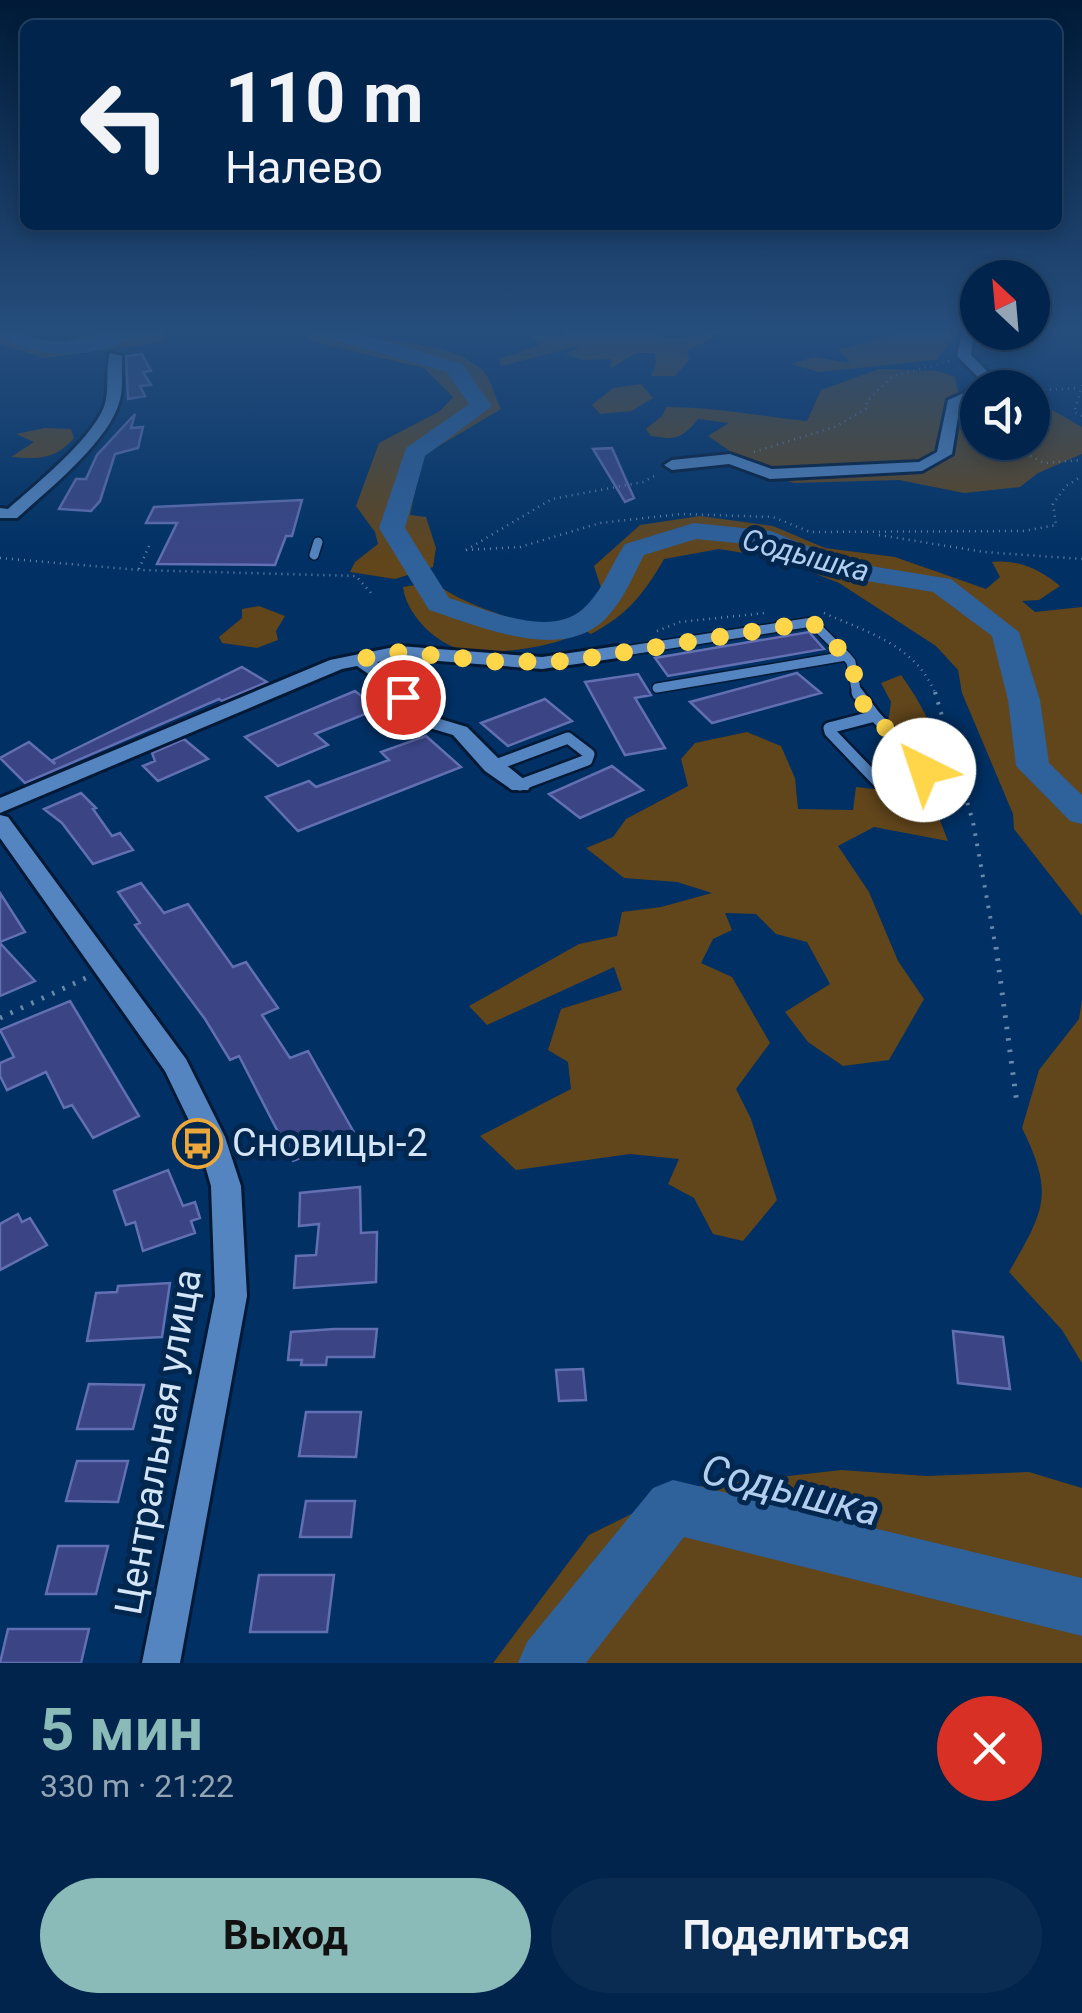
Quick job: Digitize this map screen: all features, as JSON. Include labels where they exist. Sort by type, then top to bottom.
[{"type":"street","points":[[6,514],[82,448],[112,406]]},
{"type":"street","points":[[672,465],[730,459],[770,474],[922,466],[944,454],[953,406]]},
{"type":"street","points":[[0,806],[337,664],[400,652],[542,663],[618,652]]},
{"type":"street","points":[[360,659],[391,680],[420,718],[460,732],[493,766],[520,785]]},
{"type":"street","name":"Центральная улица","points":[[0,822],[176,1066],[211,1137],[226,1186],[231,1296],[160,1663]]},
{"type":"lane","points":[[314,555],[318,542]]},
{"type":"lane","points":[[618,652],[812,622],[852,662],[858,698],[924,770],[877,781],[830,732],[829,728],[836,724],[874,716]]},
{"type":"lane","points":[[658,688],[846,656]]},
{"type":"lane","points":[[493,766],[568,738],[589,754],[586,760],[520,785]]},
{"type":"path","points":[[730,459],[837,426],[867,406]]},
{"type":"path","points":[[1038,460],[1082,460]]},
{"type":"path","points":[[672,465],[643,482],[552,499],[466,550],[520,547],[600,523],[681,514],[773,518],[810,532],[1024,531],[1056,525],[1053,504],[1066,486],[1082,476]]},
{"type":"path","points":[[874,533],[984,552],[1082,559]]},
{"type":"path","points":[[139,570],[149,546]]},
{"type":"path","points":[[0,558],[139,570],[356,576],[371,593]]},
{"type":"path","points":[[0,1018],[106,969]]},
{"type":"shaded area","points":[[445,406],[500,406],[501,409],[422,456],[410,515],[426,517],[436,548],[433,567],[395,579],[350,572],[355,562],[378,544],[375,532],[356,506],[379,443]]},
{"type":"shaded area","points":[[593,406],[641,406],[632,411],[600,414]]},
{"type":"shaded area","points":[[814,406],[960,406],[960,460],[1050,460],[1050,409],[1082,427],[1082,454],[1038,473],[1020,487],[964,493],[899,480],[794,483],[762,473],[708,436],[729,423],[698,419],[687,431],[672,438],[651,436],[646,429],[662,416],[666,407],[807,421]]},
{"type":"shaded area","points":[[45,428],[71,429],[74,438],[60,451],[46,456],[11,457],[34,442],[16,434]]},
{"type":"shaded area","points":[[700,516],[773,526],[825,548],[895,557],[986,589],[1000,577],[992,562],[1020,564],[1060,586],[1039,600],[1022,601],[1035,612],[1082,607],[1082,916],[1014,829],[1013,814],[962,693],[958,670],[936,646],[839,583],[775,558],[719,549],[664,559],[625,611],[591,634],[582,629],[609,613],[594,566],[640,525]]},
{"type":"shaded area","points":[[433,582],[482,608],[573,636],[505,651],[454,647],[425,627],[405,597],[403,587]]},
{"type":"shaded area","points":[[259,606],[285,616],[276,631],[278,640],[257,648],[222,643],[219,637],[242,618],[242,609]]},
{"type":"shaded area","points":[[901,675],[933,730],[956,790],[939,818],[948,841],[874,827],[838,846],[869,892],[898,961],[924,999],[889,1060],[843,1066],[808,1042],[785,1012],[830,984],[807,942],[776,934],[756,914],[725,913],[732,930],[713,939],[701,963],[732,977],[770,1043],[736,1089],[751,1119],[777,1200],[743,1241],[713,1234],[694,1198],[668,1184],[679,1159],[630,1154],[516,1170],[480,1136],[571,1089],[568,1062],[548,1050],[561,1009],[622,990],[614,967],[487,1025],[469,1006],[579,944],[617,936],[622,912],[661,907],[712,893],[677,882],[624,878],[586,848],[613,837],[626,819],[688,786],[681,759],[695,743],[747,732],[781,746],[795,778],[798,809],[853,810],[856,787],[901,792],[947,777],[918,741],[888,723],[891,702],[881,683]]},
{"type":"shaded area","points":[[1082,1000],[1082,1363],[1062,1330],[1009,1272],[1041,1202],[1039,1170],[1022,1128],[1039,1070],[1079,1019]]},
{"type":"shaded area","points":[[841,1470],[927,1476],[1029,1472],[1082,1488],[1082,1663],[493,1663],[589,1535],[684,1488]]},
{"type":"building","points":[[135,414],[131,428],[143,427],[138,448],[115,454],[100,501],[91,511],[59,509],[76,479],[86,479],[97,455]]},
{"type":"building","points":[[612,448],[634,498],[625,502],[593,449]]},
{"type":"building","points":[[302,500],[292,536],[286,536],[275,565],[157,564],[177,523],[146,523],[154,507]]},
{"type":"building","points":[[809,632],[824,649],[668,676],[655,658]]},
{"type":"building","points":[[242,667],[267,682],[25,783],[0,758],[29,742],[55,764],[53,760]]},
{"type":"building","points":[[797,673],[821,693],[712,723],[690,702]]},
{"type":"building","points":[[638,674],[651,695],[635,698],[665,748],[625,755],[585,682]]},
{"type":"building","points":[[355,691],[378,709],[315,734],[328,745],[278,766],[245,737]]},
{"type":"building","points":[[545,699],[572,721],[508,746],[481,723]]},
{"type":"building","points":[[426,736],[461,767],[298,831],[266,797],[309,781],[316,787],[389,760],[381,752]]},
{"type":"building","points":[[184,739],[208,759],[158,781],[143,766],[155,761],[152,753]]},
{"type":"building","points":[[612,766],[643,790],[580,818],[549,794]]},
{"type":"building","points":[[81,793],[96,808],[93,809],[112,836],[120,833],[133,850],[93,864],[62,823],[44,809]]},
{"type":"building","points":[[141,883],[164,913],[188,904],[233,967],[246,962],[278,1008],[262,1015],[290,1058],[308,1051],[356,1136],[293,1161],[239,1056],[230,1060],[205,1019],[135,925],[140,923],[118,892]]},
{"type":"building","points":[[0,893],[25,932],[0,942]]},
{"type":"building","points":[[0,943],[35,981],[0,996]]},
{"type":"building","points":[[70,1001],[139,1116],[93,1138],[72,1105],[64,1108],[46,1072],[7,1090],[0,1076],[0,1063],[14,1057],[0,1030]]},
{"type":"building","points":[[168,1170],[183,1206],[195,1202],[200,1218],[191,1221],[195,1233],[143,1251],[135,1222],[126,1225],[114,1191]]},
{"type":"building","points":[[360,1187],[361,1233],[377,1232],[376,1282],[294,1288],[296,1256],[316,1255],[319,1224],[299,1226],[300,1193]]},
{"type":"building","points":[[18,1214],[22,1222],[30,1218],[47,1245],[0,1270],[0,1224]]},
{"type":"building","points":[[170,1283],[162,1337],[87,1341],[96,1293],[117,1292],[118,1286]]},
{"type":"building","points":[[377,1329],[374,1357],[327,1357],[326,1365],[301,1365],[302,1360],[288,1360],[291,1332]]},
{"type":"building","points":[[953,1331],[1003,1337],[1010,1389],[958,1383]]},
{"type":"building","points":[[583,1369],[586,1400],[559,1401],[556,1370]]},
{"type":"building","points":[[89,1384],[144,1385],[133,1429],[77,1429]]},
{"type":"building","points":[[306,1412],[361,1412],[356,1457],[299,1456]]},
{"type":"building","points":[[77,1461],[128,1461],[118,1502],[66,1501]]},
{"type":"building","points":[[306,1501],[355,1501],[351,1537],[300,1537]]},
{"type":"building","points":[[58,1546],[108,1546],[96,1594],[46,1594]]},
{"type":"building","points":[[259,1575],[334,1575],[327,1632],[250,1632]]},
{"type":"building","points":[[8,1629],[89,1629],[81,1663],[0,1663]]},
{"type":"waterway","name":"Содышка","points":[[481,406],[414,453],[392,528],[439,604],[521,628],[564,629],[582,624],[607,598],[634,550],[694,531],[771,539],[840,569],[941,585],[1005,632],[1024,700],[1033,766],[1082,814]]},
{"type":"waterway","name":"Содышка","points":[[548,1663],[673,1507],[1082,1607]]},
{"type":"place","name":"Сновицы-2","points":[[197,1143]]},
{"type":"route","points":[[403,697],[391,680],[360,659],[424,652],[501,662],[570,661],[812,622],[852,662],[858,698],[924,770]]}]
